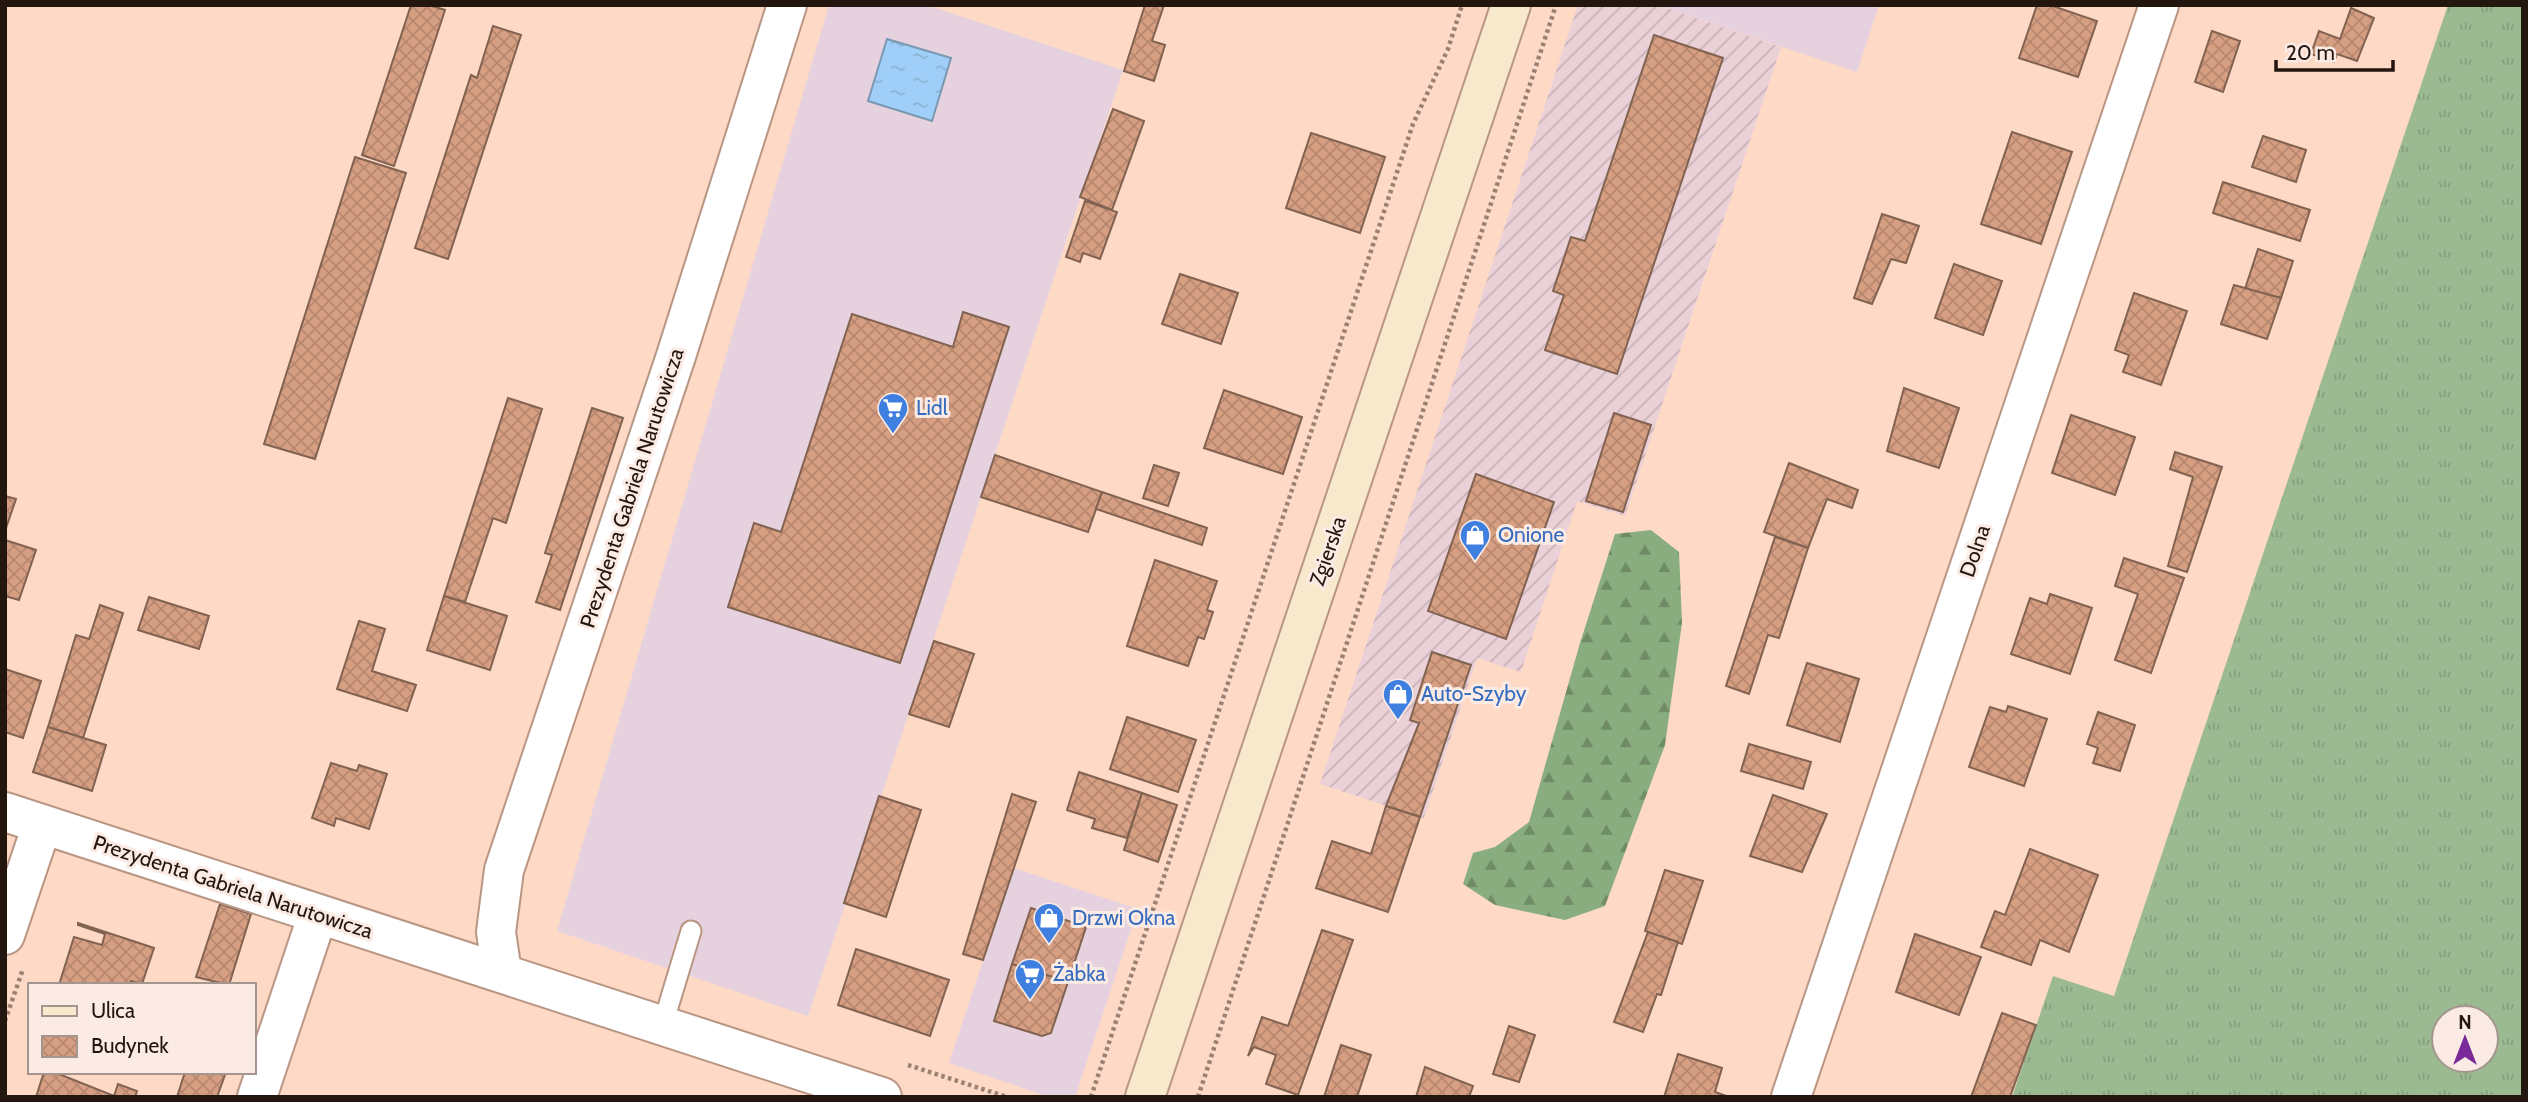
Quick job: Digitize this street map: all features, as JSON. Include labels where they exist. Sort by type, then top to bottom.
[{"type":"main road","name":"Zgierska","points":[[1145,1097],[1511,5]]},
{"type":"street","name":"Prezydenta Gabriela Narutowicza","points":[[502,973],[496,932],[504,870],[676,356],[787,5]]},
{"type":"street","name":"Dolna","points":[[1791,1097],[2159,5]]},
{"type":"street","name":"Prezydenta Gabriela Narutowicza","points":[[5,812],[882,1097]]},
{"type":"street","points":[[5,935],[42,825]]},
{"type":"street","points":[[257,1097],[318,914]]},
{"type":"lane","points":[[662,1027],[691,931]]},
{"type":"path","points":[[1091,1097],[1413,124],[1448,49],[1462,5]]},
{"type":"path","points":[[1198,1097],[1556,5]]},
{"type":"shaded area","points":[[829,5],[926,5],[1123,70],[808,1016],[557,931]]},
{"type":"shaded area","points":[[1578,5],[1658,5],[1781,47],[1625,516],[1577,501],[1521,672],[1477,658],[1424,818],[1320,784]]},
{"type":"shaded area","points":[[1658,5],[1879,5],[1857,72]]},
{"type":"shaded area","points":[[1014,868],[1138,909],[1075,1097],[1049,1097],[949,1063]]},
{"type":"green space","points":[[2448,5],[2523,5],[2523,1097],[2012,1097],[2053,976],[2114,996]]},
{"type":"green space","points":[[1651,530],[1679,552],[1682,623],[1665,745],[1605,906],[1565,920],[1495,905],[1463,884],[1473,853],[1495,847],[1529,822],[1580,643],[1615,534]]},
{"type":"water","points":[[887,39],[951,58],[932,121],[868,101]]},
{"type":"building","points":[[411,5],[429,5],[445,10],[394,166],[362,155]]},
{"type":"building","points":[[1145,5],[1164,5],[1152,41],[1165,45],[1154,81],[1124,71]]},
{"type":"building","points":[[2037,5],[2050,5],[2097,21],[2078,77],[2019,58]]},
{"type":"building","points":[[2351,8],[2374,18],[2357,61],[2337,54],[2334,62],[2311,54],[2319,31],[2340,39]]},
{"type":"building","points":[[493,26],[521,35],[448,259],[415,248],[471,75],[477,78]]},
{"type":"building","points":[[2212,31],[2240,41],[2223,92],[2195,82]]},
{"type":"building","points":[[1654,35],[1723,58],[1617,374],[1545,350],[1564,295],[1553,291],[1571,237],[1585,241]]},
{"type":"building","points":[[1113,109],[1144,121],[1112,210],[1080,197]]},
{"type":"building","points":[[2012,132],[2072,152],[2041,244],[1981,224]]},
{"type":"building","points":[[1311,133],[1385,157],[1360,233],[1286,208]]},
{"type":"building","points":[[2263,136],[2306,150],[2296,182],[2252,167]]},
{"type":"building","points":[[355,157],[406,173],[315,459],[264,444]]},
{"type":"building","points":[[2223,182],[2310,210],[2300,241],[2213,213]]},
{"type":"building","points":[[1085,201],[1117,212],[1100,259],[1083,253],[1080,262],[1066,257]]},
{"type":"building","points":[[1882,214],[1919,226],[1906,263],[1891,259],[1872,304],[1854,298]]},
{"type":"building","points":[[2258,249],[2293,261],[2281,298],[2245,289]]},
{"type":"building","points":[[1954,264],[2002,281],[1983,335],[1935,318]]},
{"type":"building","points":[[1180,274],[1238,293],[1221,344],[1162,324]]},
{"type":"building","points":[[2234,285],[2281,298],[2267,339],[2221,324]]},
{"type":"building","points":[[2134,293],[2187,311],[2161,385],[2123,372],[2129,355],[2115,350]]},
{"type":"building","name":"Lidl","points":[[963,312],[1009,327],[900,663],[728,607],[754,523],[781,532],[852,314],[953,347]]},
{"type":"building","points":[[1904,388],[1959,408],[1939,468],[1887,451]]},
{"type":"building","points":[[1224,390],[1302,417],[1283,474],[1204,448]]},
{"type":"building","points":[[508,398],[542,409],[506,523],[493,518],[465,602],[444,596]]},
{"type":"building","points":[[592,408],[623,418],[560,610],[536,602],[552,555],[545,553]]},
{"type":"building","points":[[1614,413],[1651,425],[1623,512],[1586,501]]},
{"type":"building","points":[[2071,415],[2135,437],[2115,495],[2052,473]]},
{"type":"building","points":[[2175,452],[2222,467],[2187,572],[2168,566],[2193,477],[2170,469]]},
{"type":"building","points":[[995,455],[1102,492],[1088,532],[981,497]]},
{"type":"building","points":[[1789,463],[1858,490],[1852,508],[1827,499],[1808,548],[1764,532]]},
{"type":"building","points":[[1154,465],[1179,473],[1168,506],[1143,498]]},
{"type":"building","points":[[1476,474],[1554,502],[1506,639],[1428,611]]},
{"type":"building","points":[[1102,492],[1207,528],[1202,545],[1096,509]]},
{"type":"building","points":[[5,496],[16,499],[5,531]]},
{"type":"building","points":[[1775,537],[1808,548],[1779,638],[1768,635],[1749,694],[1726,686]]},
{"type":"building","points":[[5,540],[36,550],[19,600],[5,596]]},
{"type":"building","points":[[2124,558],[2184,578],[2151,673],[2115,660],[2138,594],[2115,586]]},
{"type":"building","points":[[1155,560],[1217,581],[1207,610],[1213,612],[1204,639],[1198,637],[1188,666],[1127,646]]},
{"type":"building","points":[[2050,594],[2092,608],[2070,674],[2011,654],[2030,598],[2047,604]]},
{"type":"building","points":[[444,596],[507,616],[490,670],[427,650]]},
{"type":"building","points":[[149,597],[209,616],[199,649],[138,630]]},
{"type":"building","points":[[100,605],[123,613],[83,738],[48,727],[76,635],[89,639]]},
{"type":"building","points":[[359,621],[385,629],[372,671],[416,685],[407,711],[337,689]]},
{"type":"building","points":[[934,641],[974,654],[949,727],[909,714]]},
{"type":"building","points":[[1432,652],[1471,665],[1420,817],[1386,806],[1419,723],[1410,720]]},
{"type":"building","points":[[1807,663],[1859,679],[1840,742],[1787,725]]},
{"type":"building","points":[[5,669],[41,681],[23,738],[5,732]]},
{"type":"building","points":[[2008,706],[2047,719],[2024,786],[1969,767],[1990,707],[2006,712]]},
{"type":"building","points":[[2098,712],[2135,725],[2120,771],[2093,763],[2098,748],[2087,744]]},
{"type":"building","points":[[1127,717],[1196,740],[1178,792],[1110,769]]},
{"type":"building","points":[[48,727],[106,745],[92,791],[33,772]]},
{"type":"building","points":[[1749,744],[1811,762],[1803,789],[1741,771]]},
{"type":"building","points":[[331,763],[357,771],[359,765],[387,774],[369,829],[336,818],[334,826],[312,818]]},
{"type":"building","points":[[1079,772],[1142,793],[1127,838],[1092,828],[1095,819],[1067,810]]},
{"type":"building","points":[[1142,793],[1177,805],[1158,862],[1124,850]]},
{"type":"building","points":[[1012,794],[1036,802],[983,960],[963,954]]},
{"type":"building","points":[[1773,795],[1827,814],[1802,872],[1750,856]]},
{"type":"building","points":[[879,796],[921,810],[886,917],[844,903]]},
{"type":"building","points":[[1386,806],[1420,817],[1388,912],[1316,888],[1332,841],[1371,854]]},
{"type":"building","points":[[2030,849],[2098,875],[2069,952],[2040,940],[2031,965],[1981,947],[1995,911],[2005,915]]},
{"type":"building","points":[[1665,870],[1703,881],[1682,944],[1645,931]]},
{"type":"building","points":[[220,904],[251,914],[230,983],[196,977]]},
{"type":"building","name":"Drzwi Okna","points":[[1031,908],[1086,927],[1068,982],[1012,964]]},
{"type":"building","points":[[78,925],[154,948],[142,983],[60,983],[74,937],[102,945],[105,934]]},
{"type":"building","points":[[1322,930],[1353,940],[1298,1095],[1266,1084],[1276,1055],[1254,1047],[1248,1056],[1262,1017],[1288,1026]]},
{"type":"building","points":[[1648,932],[1678,942],[1661,995],[1657,994],[1643,1032],[1614,1022]]},
{"type":"building","points":[[1915,934],[1981,957],[1959,1015],[1896,992]]},
{"type":"building","points":[[856,949],[949,980],[930,1036],[838,1005]]},
{"type":"building","points":[[1012,964],[1068,982],[1051,1033],[1042,1036],[994,1021]]},
{"type":"building","points":[[2002,1013],[2036,1025],[2010,1097],[1971,1097]]},
{"type":"building","points":[[1509,1026],[1535,1035],[1519,1082],[1493,1074]]},
{"type":"building","points":[[1341,1045],[1371,1055],[1357,1097],[1324,1097]]},
{"type":"building","points":[[1678,1054],[1722,1068],[1715,1092],[1729,1097],[1664,1097]]},
{"type":"building","points":[[1425,1067],[1473,1086],[1469,1097],[1416,1097]]},
{"type":"building","points":[[43,1074],[59,1074],[114,1096],[118,1084],[137,1091],[135,1097],[36,1097]]},
{"type":"building","points":[[184,1074],[225,1074],[217,1097],[177,1097]]},
{"type":"place","name":"Lidl","points":[[893,435]]},
{"type":"place","name":"Onione","points":[[1475,562]]},
{"type":"place","name":"Auto-Szyby","points":[[1398,721]]},
{"type":"place","name":"Drzwi Okna","points":[[1049,945]]},
{"type":"place","name":"Żabka","points":[[1030,1001]]}]
